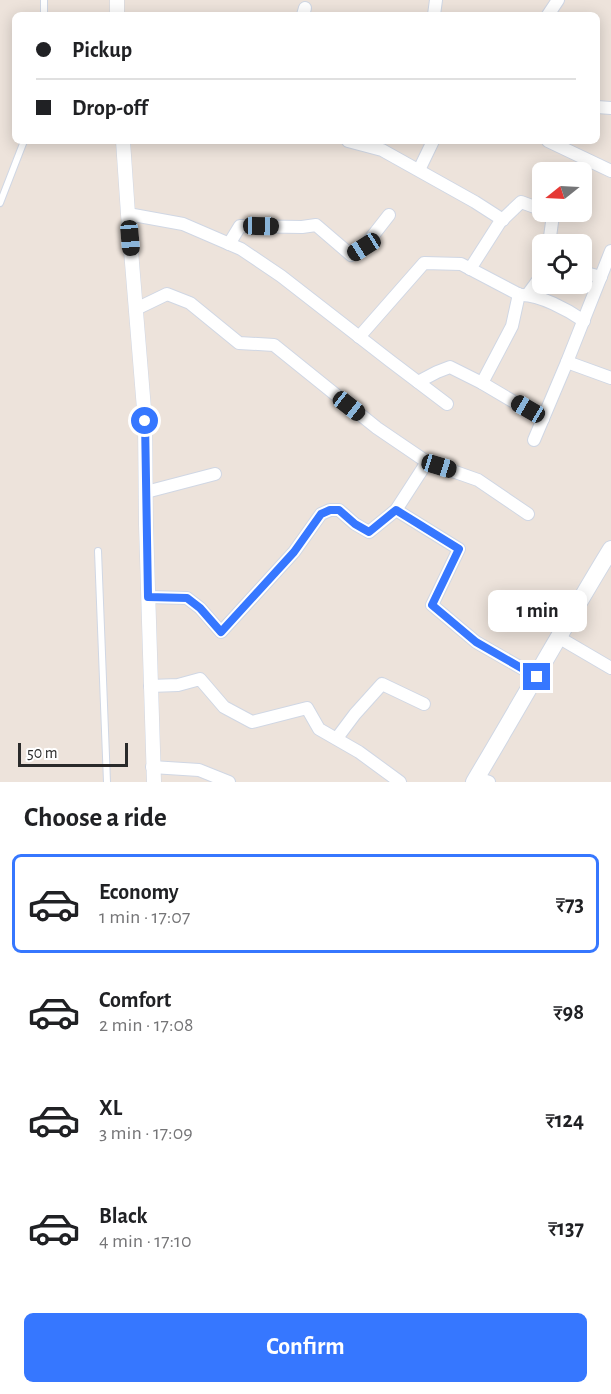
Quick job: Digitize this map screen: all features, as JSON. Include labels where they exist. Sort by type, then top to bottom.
[{"type":"main road","points":[[480,781],[558,637],[611,549]]},
{"type":"street","points":[[123,144],[145,421],[154,782]]},
{"type":"street","points":[[359,144],[382,150],[503,220]]},
{"type":"street","points":[[419,170],[432,144]]},
{"type":"street","points":[[554,144],[611,171]]},
{"type":"street","points":[[470,269],[503,220],[521,202],[532,206]]},
{"type":"street","points":[[128,214],[183,224],[241,249],[281,276],[447,404]]},
{"type":"street","points":[[230,244],[240,226],[302,227],[316,225],[351,255],[364,247],[389,215]]},
{"type":"street","points":[[534,440],[611,251]]},
{"type":"street","points":[[359,337],[424,263],[461,264],[524,294],[572,312],[584,321]]},
{"type":"street","points":[[592,274],[601,276]]},
{"type":"street","points":[[482,382],[512,326],[524,294],[532,284]]},
{"type":"street","points":[[136,309],[167,294],[190,303],[239,343],[274,345],[369,422],[427,462],[478,480],[528,514]]},
{"type":"street","points":[[567,362],[611,378]]},
{"type":"street","points":[[418,382],[450,367],[482,382],[543,419]]},
{"type":"street","points":[[148,597],[187,598],[200,608],[221,632],[294,552],[321,514],[330,510],[339,510],[355,524],[369,532],[396,510],[427,462]]},
{"type":"street","points":[[146,492],[215,474]]},
{"type":"street","points":[[396,510],[459,549],[432,605],[476,642],[537,677]]},
{"type":"street","points":[[558,637],[611,668]]},
{"type":"street","points":[[150,686],[178,684],[200,679],[224,707],[252,722],[307,708],[319,729],[359,752],[400,782]]},
{"type":"street","points":[[337,738],[382,684],[424,704]]},
{"type":"street","points":[[152,767],[199,770],[229,782]]},
{"type":"lane","points":[[0,203],[23,144]]},
{"type":"lane","points":[[98,551],[107,782]]},
{"type":"route","points":[[145,421],[148,597],[187,598],[200,608],[221,632],[294,552],[321,514],[330,510],[339,510],[355,524],[369,532],[396,510],[459,549],[432,605],[476,642],[537,677]]}]
